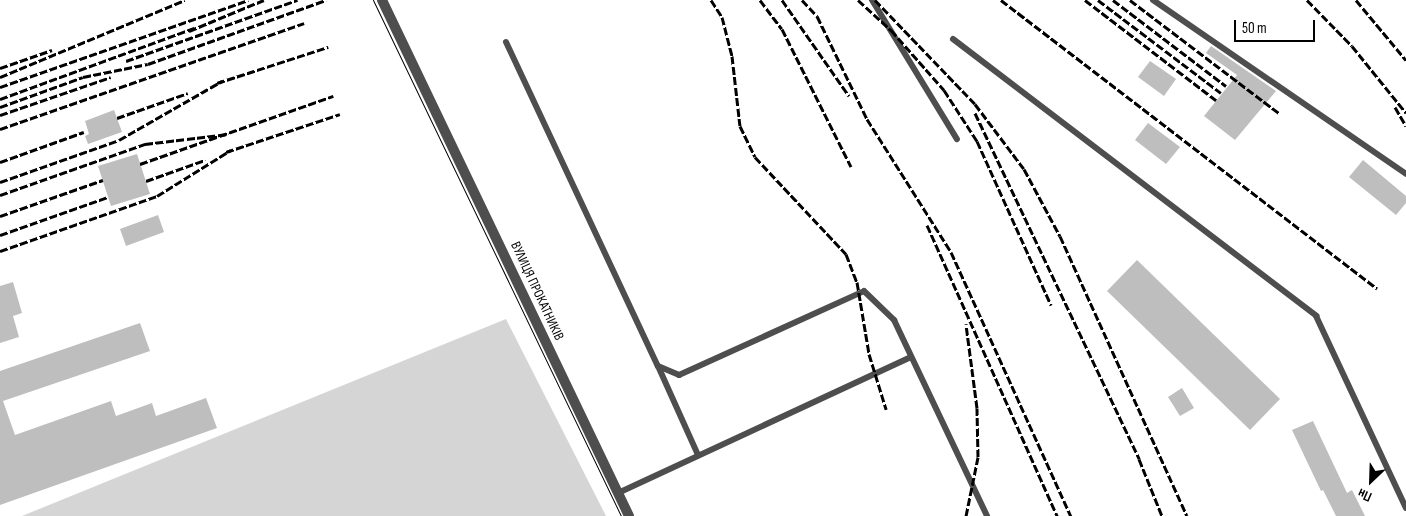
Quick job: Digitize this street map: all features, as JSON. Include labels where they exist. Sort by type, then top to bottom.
[{"type":"street","name":"ВУЛИЦЯ ПРОКАТНИКІВ","points":[[382,0],[629,516]]},
{"type":"lane","points":[[872,0],[957,139]]},
{"type":"lane","points":[[1153,0],[1406,174]]},
{"type":"lane","points":[[953,39],[1316,316],[1406,508]]},
{"type":"lane","points":[[506,42],[698,455]]},
{"type":"lane","points":[[658,366],[679,375],[864,292],[894,320],[986,516]]},
{"type":"lane","points":[[618,492],[911,357]]},
{"type":"shaded area","points":[[506,319],[606,516],[22,516]]},
{"type":"building","points":[[1211,46],[1276,91],[1235,140],[1204,116],[1237,75],[1206,53]]},
{"type":"building","points":[[1150,61],[1176,79],[1164,96],[1138,77]]},
{"type":"building","points":[[114,110],[122,132],[88,144],[85,136],[89,134],[85,121]]},
{"type":"building","points":[[1148,123],[1180,147],[1166,164],[1135,140]]},
{"type":"building","points":[[137,154],[150,194],[111,206],[98,166]]},
{"type":"building","points":[[1363,160],[1406,196],[1406,203],[1396,215],[1349,177]]},
{"type":"building","points":[[158,215],[164,232],[126,246],[120,229]]},
{"type":"building","points":[[1137,260],[1280,399],[1250,430],[1107,291]]},
{"type":"building","points":[[13,282],[22,313],[13,316],[19,337],[0,343],[0,286]]},
{"type":"building","points":[[140,323],[150,351],[3,401],[15,435],[111,401],[116,416],[152,403],[156,416],[206,398],[217,428],[0,505],[0,371]]},
{"type":"building","points":[[1182,388],[1194,408],[1180,416],[1168,397]]},
{"type":"building","points":[[1313,421],[1347,493],[1352,490],[1365,516],[1336,516],[1323,490],[1321,491],[1292,430]]},
{"type":"tram line","points":[[373,0],[621,516]]},
{"type":"railway","points":[[0,77],[185,0]]},
{"type":"railway","points":[[0,87],[248,0]]},
{"type":"railway","points":[[189,31],[264,0]]},
{"type":"railway","points":[[126,61],[297,0]]},
{"type":"railway","points":[[0,107],[83,77],[148,64],[326,0]]},
{"type":"railway","points":[[711,0],[722,17],[732,56],[740,126],[755,157],[846,254],[857,282],[869,354],[886,409]]},
{"type":"railway","points":[[760,0],[782,29],[851,167]]},
{"type":"railway","points":[[782,0],[849,96]]},
{"type":"railway","points":[[802,0],[817,16],[867,119],[951,252],[1071,516]]},
{"type":"railway","points":[[858,0],[891,30],[944,90],[977,141],[1051,305]]},
{"type":"railway","points":[[875,0],[975,104],[1024,169],[1060,236],[1187,516]]},
{"type":"railway","points":[[1001,0],[1377,288]]},
{"type":"railway","points":[[1085,0],[1216,100]]},
{"type":"railway","points":[[1098,0],[1221,93]]},
{"type":"railway","points":[[1113,0],[1226,86]]},
{"type":"railway","points":[[1130,0],[1280,114]]},
{"type":"railway","points":[[1307,0],[1352,46],[1406,113]]},
{"type":"railway","points":[[1356,0],[1406,60]]},
{"type":"railway","points":[[0,129],[304,23]]},
{"type":"railway","points":[[0,99],[194,28]]},
{"type":"railway","points":[[217,83],[328,47]]},
{"type":"railway","points":[[0,68],[52,50]]},
{"type":"railway","points":[[0,115],[111,77]]},
{"type":"railway","points":[[0,182],[119,140],[222,81]]},
{"type":"railway","points":[[117,118],[188,93]]},
{"type":"railway","points":[[140,164],[333,96]]},
{"type":"railway","points":[[1395,107],[1406,126]]},
{"type":"railway","points":[[975,113],[1139,459],[1162,516]]},
{"type":"railway","points":[[226,152],[340,114]]},
{"type":"railway","points":[[0,162],[84,132]]},
{"type":"railway","points":[[0,195],[145,144],[228,134]]},
{"type":"railway","points":[[0,251],[157,196],[231,150]]},
{"type":"railway","points":[[146,181],[205,160]]},
{"type":"railway","points":[[0,216],[103,180]]},
{"type":"railway","points":[[0,235],[108,197]]},
{"type":"railway","points":[[927,225],[1057,516]]},
{"type":"railway","points":[[966,324],[977,408],[978,457],[966,516]]}]
